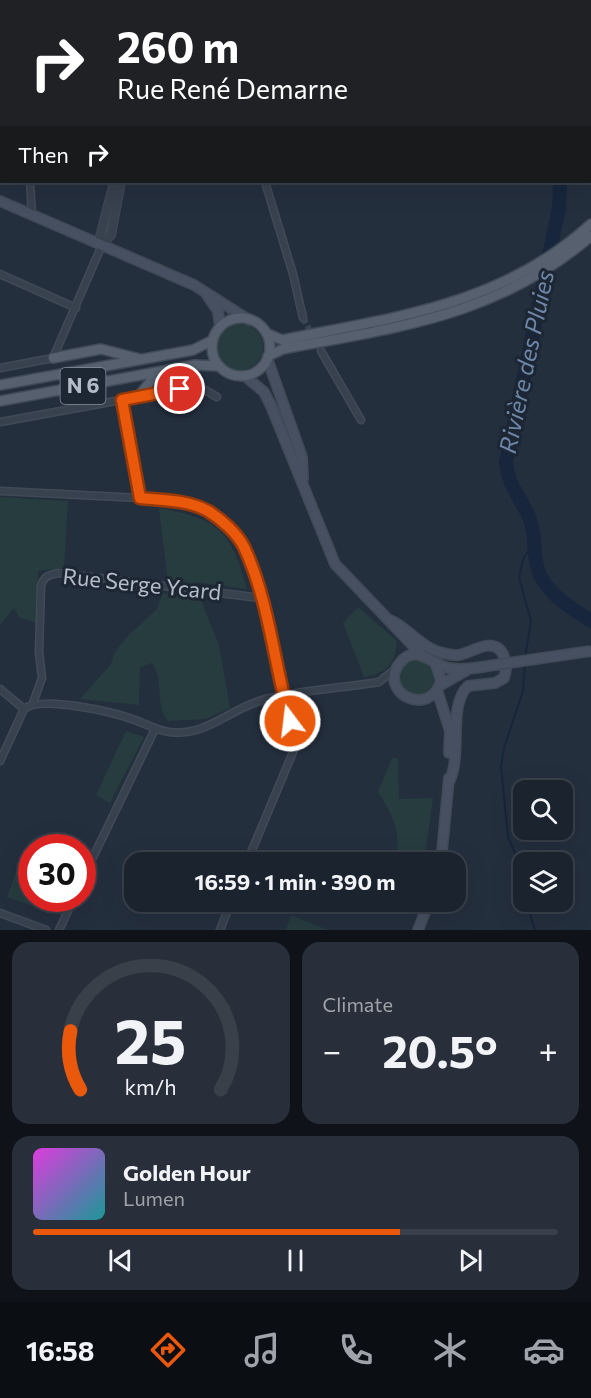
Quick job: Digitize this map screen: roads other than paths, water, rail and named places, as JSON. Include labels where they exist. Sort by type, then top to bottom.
[{"type":"main road","points":[[0,201],[202,290],[266,333],[282,340],[458,311],[506,293],[537,277],[591,236]]},
{"type":"main road","points":[[591,224],[533,269],[480,294],[415,319],[283,349],[268,357],[256,372],[245,376],[264,392],[292,462],[303,481],[322,539],[335,564],[421,654],[446,668],[469,669],[591,651]]},
{"type":"main road","points":[[202,290],[218,311],[220,327]]},
{"type":"main road","points":[[218,366],[213,355],[213,340],[220,327],[228,321],[249,320]]},
{"type":"main road","points":[[266,333],[268,357],[302,457],[303,481]]},
{"type":"main road","name":"N 6","points":[[0,385],[193,350],[213,340]]},
{"type":"main road","points":[[53,358],[101,349],[142,360]]},
{"type":"main road","name":"N 6","points":[[0,401],[195,365],[218,366],[233,375],[245,376]]},
{"type":"main road","points":[[138,397],[154,377],[167,370]]},
{"type":"main road","points":[[387,618],[440,652],[459,655],[486,645],[494,646],[505,657],[504,678],[495,683],[468,686],[460,698],[453,769],[448,782]]},
{"type":"main road","points":[[396,629],[402,643],[402,660],[396,669],[396,686],[405,697],[420,700],[427,698],[438,688],[469,669]]},
{"type":"main road","points":[[402,660],[421,654]]},
{"type":"main road","points":[[435,662],[441,674],[438,688],[440,706],[450,731],[442,852]]},
{"type":"main road","points":[[427,698],[440,706]]},
{"type":"main road","points":[[418,930],[425,912]]},
{"type":"street","points":[[30,183],[32,214]]},
{"type":"street","points":[[102,244],[100,237],[114,183]]},
{"type":"street","points":[[0,369],[53,358],[102,244],[111,235],[121,183]]},
{"type":"street","points":[[265,183],[293,274],[303,318]]},
{"type":"street","points":[[0,274],[76,308]]},
{"type":"street","points":[[321,351],[361,420]]},
{"type":"street","points":[[0,422],[198,386],[217,397]]},
{"type":"street","points":[[122,400],[140,498]]},
{"type":"street","points":[[0,491],[140,498],[189,504],[208,511],[229,527],[243,544],[261,598],[296,745],[251,852]]},
{"type":"street","name":"Rue Serge Ycard","points":[[33,703],[42,678],[39,652],[43,580],[50,575],[58,573],[261,598]]},
{"type":"street","points":[[0,761],[24,709],[33,703],[57,704],[119,715],[154,729],[169,732],[199,730],[256,701],[385,680],[396,669]]},
{"type":"street","points":[[385,680],[396,686]]},
{"type":"street","points":[[0,689],[24,709]]},
{"type":"street","points":[[96,851],[154,729]]},
{"type":"street","points":[[58,930],[67,912]]},
{"type":"street","points":[[220,930],[227,912]]},
{"type":"street","points":[[0,913],[43,930]]},
{"type":"waterway","name":"Rivière des Pluies","points":[[560,183],[559,208],[506,462],[512,484],[531,523],[540,575],[558,598],[591,621]]},
{"type":"waterway","points":[[525,657],[531,621],[519,577],[523,560],[536,538]]},
{"type":"waterway","points":[[514,852],[508,837],[501,766],[504,748],[523,691],[525,663]]},
{"type":"waterway","points":[[529,912],[535,930]]},
{"type":"tunnel","points":[[303,318],[321,351]]}]
